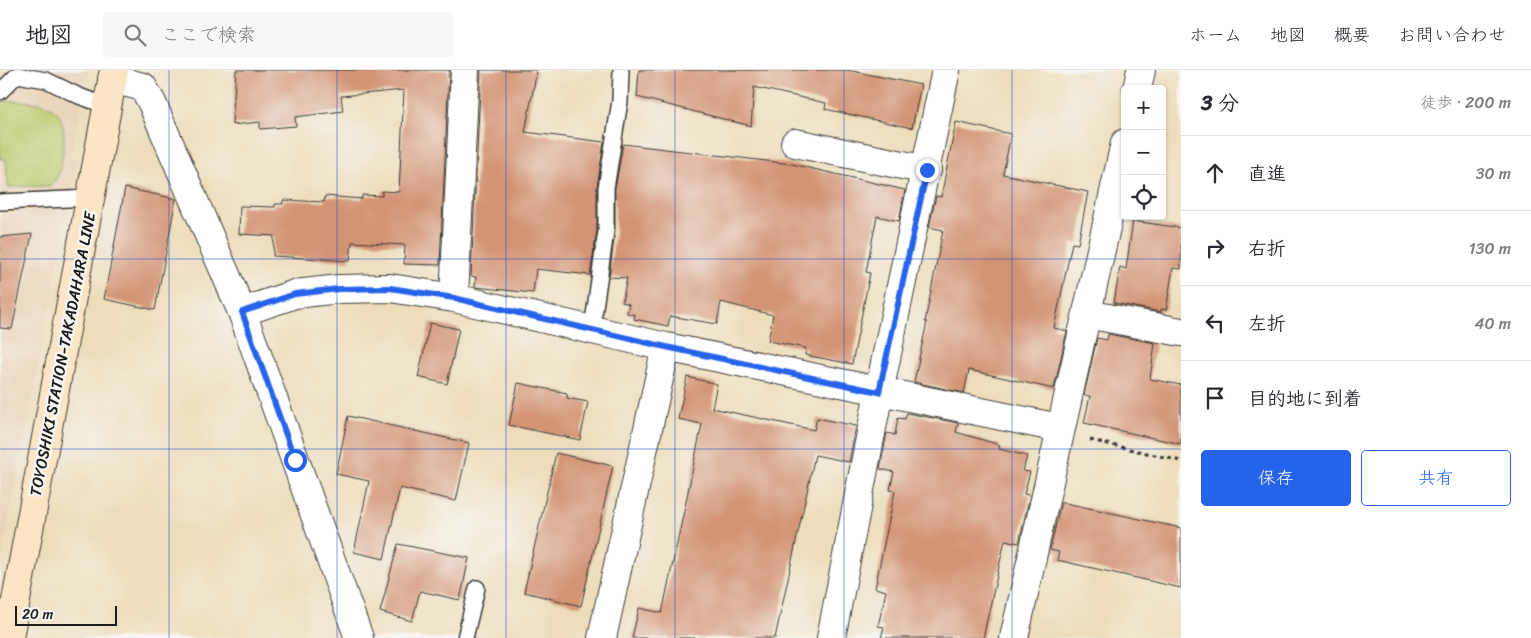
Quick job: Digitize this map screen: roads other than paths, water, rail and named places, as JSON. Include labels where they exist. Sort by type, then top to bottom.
[{"type":"main road","name":"TOYOSHIKI STATION-TAKADAHARA LINE","points":[[9,638],[113,74]]},
{"type":"street","points":[[454,298],[465,70]]},
{"type":"street","points":[[831,638],[879,392],[927,170],[946,70]]},
{"type":"street","points":[[1138,85],[1141,70]]},
{"type":"street","points":[[113,74],[143,87],[152,103],[242,312],[358,638]]},
{"type":"street","points":[[795,143],[927,170]]},
{"type":"street","points":[[1014,638],[1059,428],[1121,161]]},
{"type":"street","points":[[242,312],[295,294],[339,289],[390,288],[454,298],[666,347],[1059,428]]},
{"type":"street","points":[[1087,314],[1181,332]]},
{"type":"street","points":[[602,638],[666,347]]},
{"type":"lane","points":[[592,329],[606,231],[606,188],[620,101],[621,70]]},
{"type":"lane","points":[[0,92],[16,73],[46,80],[79,96],[107,106]]},
{"type":"lane","points":[[0,202],[91,198]]},
{"type":"lane","points":[[465,638],[477,588]]}]
